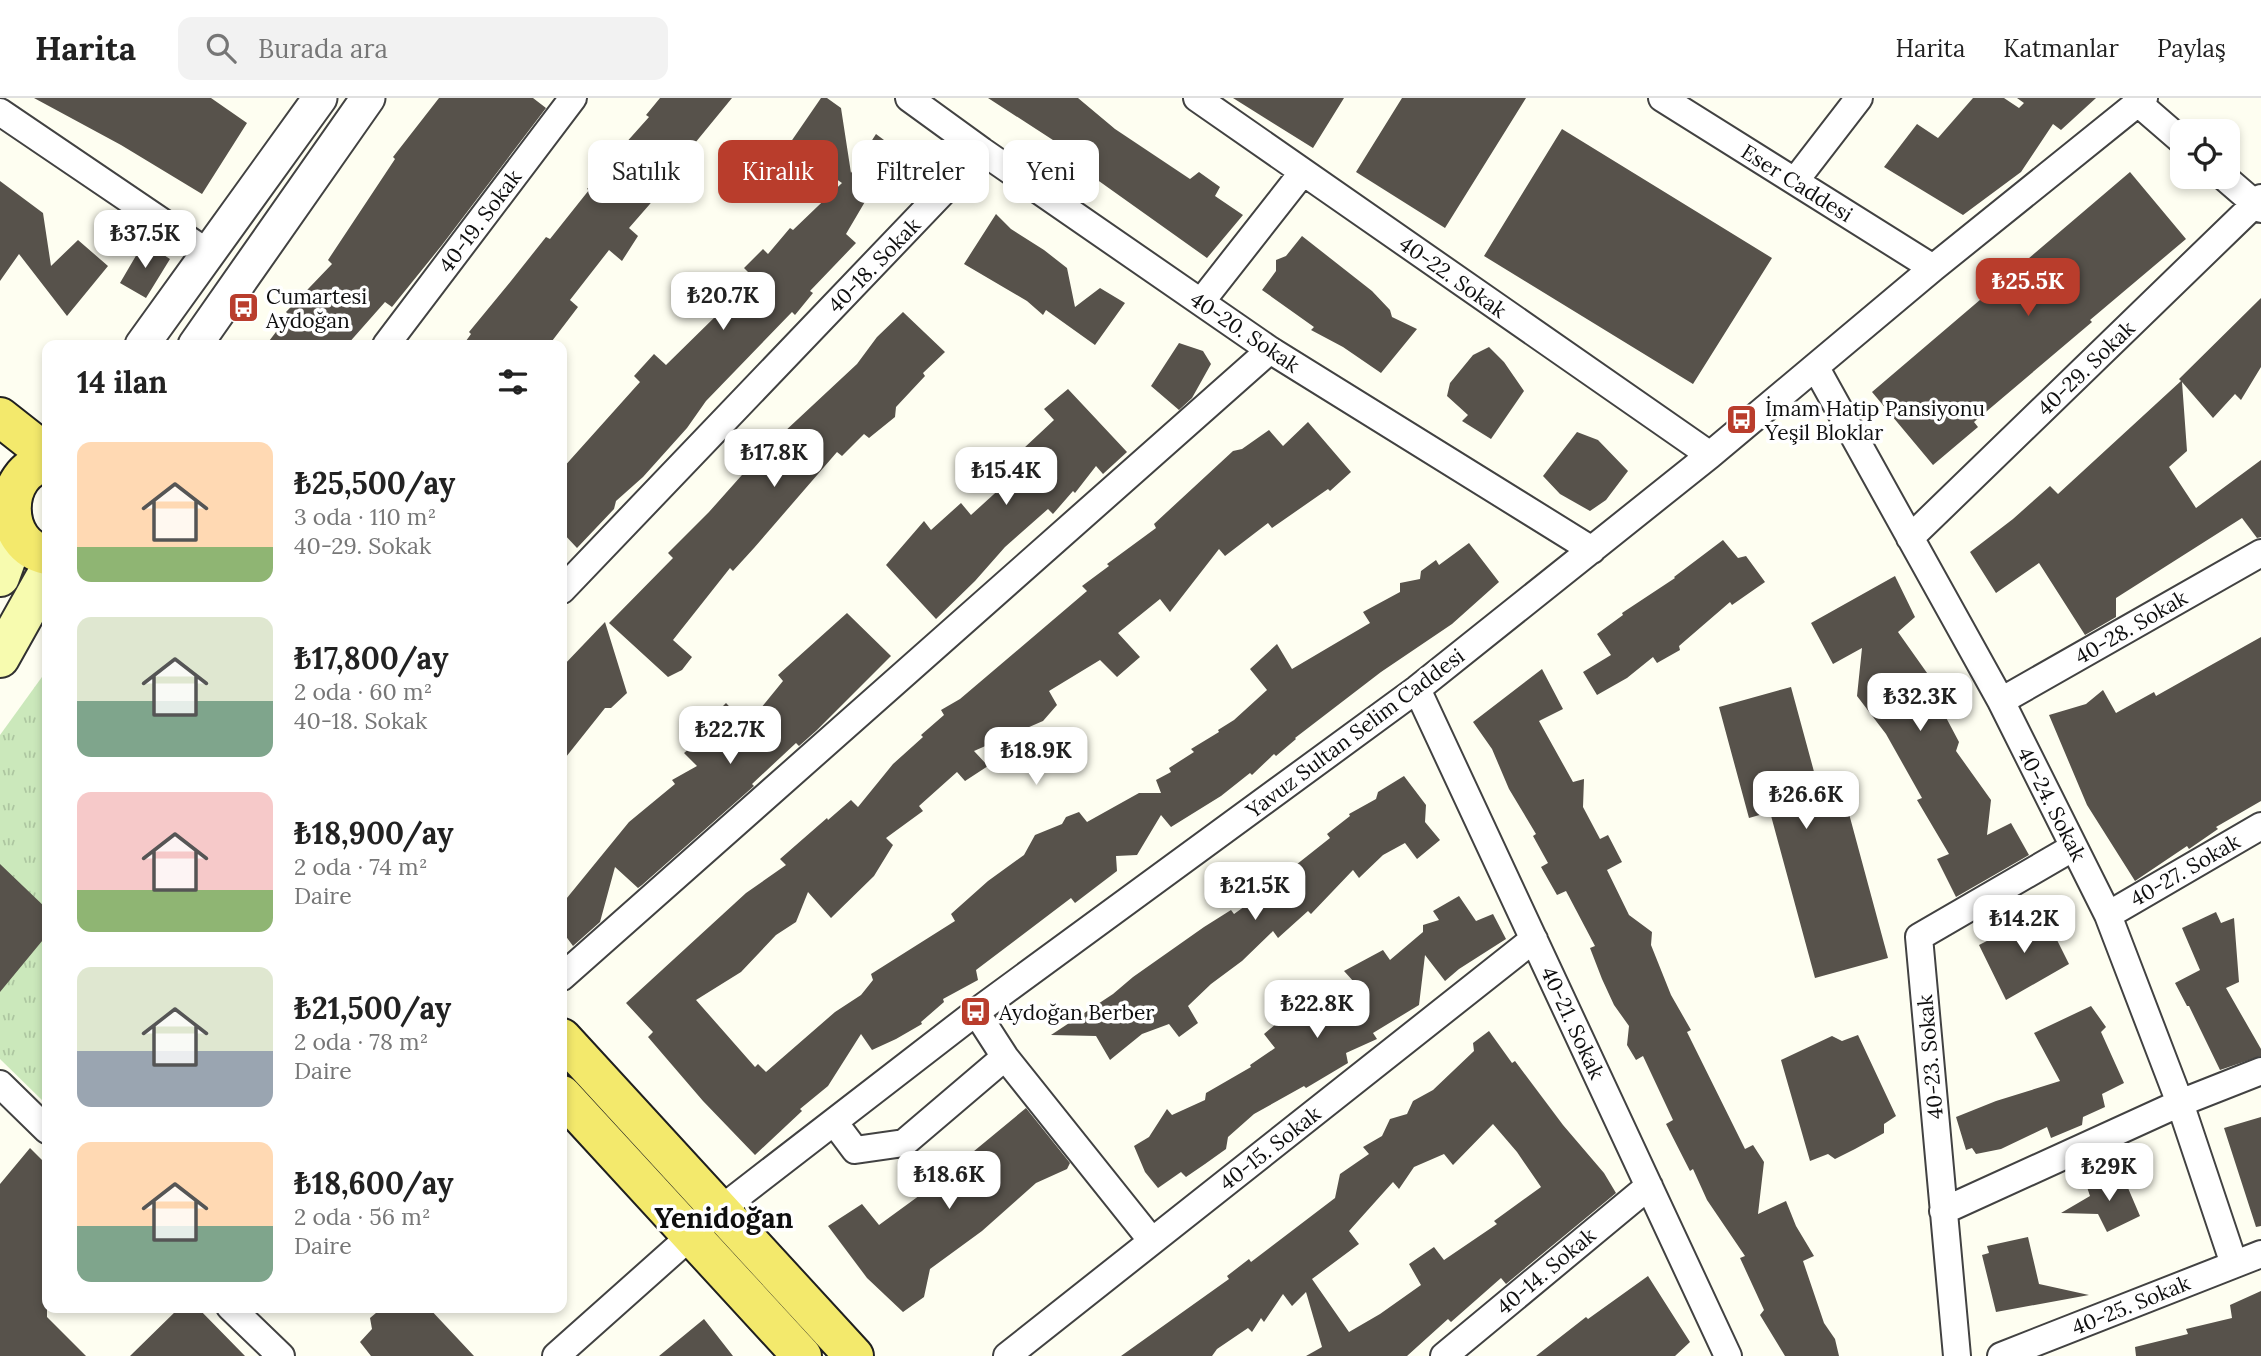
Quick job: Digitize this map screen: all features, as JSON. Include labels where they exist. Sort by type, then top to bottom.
[{"type":"main road","points":[[0,417],[42,450]]},
{"type":"main road","points":[[0,577],[9,495],[14,484],[32,467],[42,464]]},
{"type":"main road","points":[[8,521],[26,546],[42,553]]},
{"type":"main road","points":[[0,658],[42,583]]},
{"type":"main road","points":[[567,1043],[853,1356]]},
{"type":"main road","points":[[567,1101],[802,1356]]},
{"type":"street","points":[[146,340],[320,98]]},
{"type":"street","points":[[199,340],[369,98]]},
{"type":"street","name":"40-19. Sokak","points":[[390,340],[573,98]]},
{"type":"street","name":"40-20. Sokak","points":[[909,98],[967,140]]},
{"type":"street","name":"40-22. Sokak","points":[[1197,98],[1710,455]]},
{"type":"street","name":"Eser Caddesi","points":[[1662,98],[1933,268]]},
{"type":"street","points":[[1795,181],[1859,98]]},
{"type":"street","points":[[2141,101],[2170,129]]},
{"type":"street","name":"Yavuz Sultan Selim Caddesi","points":[[556,1356],[721,1209],[976,1012],[1417,689],[1710,455],[1933,268],[2141,101]]},
{"type":"street","points":[[0,112],[208,253]]},
{"type":"street","name":"40-20. Sokak","points":[[989,156],[1270,350],[1592,550]]},
{"type":"street","points":[[1201,302],[1303,172]]},
{"type":"street","points":[[2240,189],[2259,204]]},
{"type":"street","name":"40-18. Sokak","points":[[567,585],[932,203]]},
{"type":"street","name":"40-29. Sokak","points":[[1910,538],[2259,204]]},
{"type":"street","points":[[567,973],[1270,350]]},
{"type":"street","name":"40-24. Sokak","points":[[1816,368],[2001,701],[2108,915],[2180,1103],[2234,1264]]},
{"type":"street","name":"40-28. Sokak","points":[[2001,701],[2261,553]]},
{"type":"street","name":"40-21. Sokak","points":[[1417,689],[1728,1356]]},
{"type":"street","name":"40-27. Sokak","points":[[2108,915],[2261,826]]},
{"type":"street","name":"40-23. Sokak","points":[[1957,1356],[1919,937],[2074,847]]},
{"type":"street","name":"40-15. Sokak","points":[[1007,1356],[1534,939]]},
{"type":"street","points":[[976,1012],[1005,1058],[1152,1241]]},
{"type":"street","points":[[834,1122],[855,1150],[904,1143],[1005,1058]]},
{"type":"street","points":[[1943,1211],[2180,1103],[2261,1070]]},
{"type":"street","points":[[2,1091],[42,1126]]},
{"type":"street","name":"40-14. Sokak","points":[[1444,1356],[1649,1186]]},
{"type":"street","name":"40-25. Sokak","points":[[2001,1356],[2261,1254]]},
{"type":"street","points":[[236,1313],[281,1356]]},
{"type":"green space","points":[[42,677],[42,1100],[0,1059],[0,735]]},
{"type":"building","points":[[34,98],[211,98],[247,123],[202,194],[121,145]]},
{"type":"building","points":[[439,98],[533,98],[546,108],[392,307],[385,302],[351,340],[270,340],[289,315],[286,312],[332,264],[328,260],[395,159],[393,157]]},
{"type":"building","points":[[660,98],[732,98],[698,140],[628,140],[649,117],[646,115]]},
{"type":"building","points":[[821,98],[827,98],[841,108],[852,171],[852,203],[864,203],[846,234],[856,243],[810,291],[813,293],[795,315],[792,312],[706,401],[687,428],[643,477],[616,501],[614,509],[577,548],[567,537],[567,463],[640,382],[634,376],[654,354],[666,365],[752,276],[744,268],[763,249],[768,254],[790,228],[793,230],[821,203],[838,203],[838,187],[842,183],[838,180],[838,140],[792,140]]},
{"type":"building","points":[[988,98],[1078,98],[1115,129],[1190,179],[1199,172],[1220,187],[1215,196],[1243,215],[1207,258],[1099,181],[1099,140],[1053,140]]},
{"type":"building","points":[[1233,98],[1344,98],[1313,148]]},
{"type":"building","points":[[1402,98],[1526,98],[1445,228],[1356,172]]},
{"type":"building","points":[[1973,98],[2004,98],[2019,108],[2024,103],[2017,98],[2096,98],[2061,130],[2053,124],[2021,172],[1963,215],[1884,167],[1917,124],[1938,138]]},
{"type":"building","points":[[1562,129],[1772,258],[1693,384],[1484,256]]},
{"type":"building","points":[[876,134],[884,140],[872,140]]},
{"type":"building","points":[[2130,172],[2186,239],[1974,422],[1978,427],[1933,465],[1872,392]]},
{"type":"building","points":[[0,181],[43,213],[51,266],[78,240],[108,266],[67,316],[19,254],[0,281]]},
{"type":"building","points":[[588,191],[588,203],[651,203],[629,228],[638,236],[622,261],[609,250],[570,300],[578,307],[553,340],[467,340],[471,334],[469,332],[546,237],[550,239]]},
{"type":"building","points":[[996,214],[1011,229],[1067,268],[1075,307],[1100,288],[1125,303],[1095,345],[1046,310],[1043,315],[1027,301],[964,264]]},
{"type":"building","points":[[1302,236],[1372,291],[1390,310],[1392,317],[1417,329],[1381,373],[1343,347],[1311,330],[1314,327],[1262,290],[1276,271],[1276,260],[1286,256]]},
{"type":"building","points":[[144,242],[170,259],[146,298],[120,283]]},
{"type":"building","points":[[2261,298],[2261,367],[2241,400],[2235,394],[2213,418],[2182,382],[2187,451],[2169,467],[2196,508],[2261,460],[2261,537],[2257,538],[2242,518],[2116,598],[2116,617],[2085,635],[2039,563],[1996,593],[1970,552],[2050,486],[2058,494],[2181,381],[2179,379]]},
{"type":"building","points":[[903,312],[945,352],[923,373],[925,376],[896,407],[895,417],[869,438],[864,434],[842,456],[837,452],[733,571],[730,568],[673,640],[692,657],[682,670],[668,677],[609,623],[673,558],[668,553],[709,512],[781,431],[783,433],[857,364],[877,337]]},
{"type":"building","points":[[1179,343],[1203,351],[1211,364],[1192,398],[1179,410],[1151,386]]},
{"type":"building","points":[[1489,347],[1504,362],[1524,391],[1491,439],[1462,421],[1468,415],[1447,396],[1450,383],[1473,355]]},
{"type":"building","points":[[1068,389],[1127,452],[1103,474],[1096,466],[1075,493],[1073,491],[1053,514],[1048,509],[1005,547],[936,619],[886,565],[924,521],[931,530],[961,503],[971,515],[1016,474],[1007,464],[1054,420],[1044,409]]},
{"type":"building","points":[[1308,422],[1351,472],[1330,491],[1328,489],[1272,528],[1268,523],[1225,556],[1219,549],[1170,612],[1160,599],[1118,633],[1140,657],[1117,677],[1100,660],[1049,691],[1057,705],[1043,721],[974,751],[988,766],[965,781],[957,772],[919,806],[923,811],[886,838],[893,845],[874,876],[831,918],[808,892],[796,922],[776,935],[741,972],[696,1000],[755,1067],[758,1064],[766,1072],[835,1012],[861,995],[873,980],[871,974],[955,921],[951,914],[988,881],[1024,855],[1035,835],[1062,824],[1066,817],[1079,812],[1087,822],[1139,793],[1161,793],[1156,780],[1171,772],[1169,768],[1194,752],[1191,749],[1219,732],[1218,730],[1234,720],[1267,690],[1250,669],[1277,644],[1292,669],[1370,623],[1363,612],[1400,592],[1400,583],[1420,579],[1421,571],[1436,560],[1439,565],[1469,543],[1499,582],[1452,624],[1381,672],[1295,738],[1276,756],[1274,754],[1252,775],[1250,773],[1221,796],[1171,827],[1161,815],[1137,855],[1116,856],[1117,871],[1075,903],[1071,898],[976,970],[978,980],[943,999],[944,1002],[921,1022],[922,1024],[872,1050],[861,1034],[828,1086],[800,1109],[802,1111],[755,1155],[703,1101],[648,1037],[653,1032],[626,1003],[746,893],[786,865],[780,859],[827,818],[828,820],[851,800],[858,807],[893,764],[944,715],[941,710],[960,699],[1087,591],[1082,586],[1156,528],[1154,524],[1233,451],[1242,449],[1269,430],[1283,446]]},
{"type":"building","points":[[1577,432],[1598,440],[1628,471],[1606,500],[1590,511],[1560,494],[1543,476]]},
{"type":"building","points":[[1723,540],[1738,558],[1746,556],[1765,582],[1732,605],[1730,602],[1679,646],[1680,650],[1657,663],[1653,657],[1627,678],[1597,695],[1583,672],[1611,655],[1597,634]]},
{"type":"building","points":[[1895,576],[1915,617],[1898,632],[1932,680],[1932,691],[1959,742],[1956,751],[1991,800],[1987,835],[2011,823],[2029,855],[1956,897],[1937,859],[1949,854],[1917,800],[1922,798],[1886,734],[1857,696],[1862,648],[1833,664],[1811,623]]},
{"type":"building","points":[[847,613],[891,656],[817,730],[799,746],[796,743],[752,784],[754,786],[642,885],[638,888],[615,867],[600,922],[573,946],[567,938],[567,898],[629,822],[675,784],[672,780],[697,766],[684,753],[707,734],[703,726],[726,703],[747,725],[783,681],[778,675]]},
{"type":"building","points":[[605,622],[627,693],[611,708],[605,708],[567,756],[567,662]]},
{"type":"building","points":[[2261,637],[2261,801],[2216,827],[2218,829],[2189,849],[2187,846],[2135,881],[2087,805],[2049,715],[2086,704],[2103,690],[2116,713],[2154,692],[2156,696]]},
{"type":"building","points":[[1542,669],[1563,709],[1539,721],[1573,782],[1584,779],[1583,807],[1600,839],[1608,835],[1622,862],[1607,870],[1629,915],[1652,932],[1651,945],[1671,995],[1691,1030],[1687,1032],[1745,1149],[1753,1145],[1764,1162],[1758,1214],[1786,1201],[1796,1226],[1814,1256],[1803,1261],[1824,1323],[1835,1339],[1839,1356],[1785,1356],[1760,1315],[1764,1310],[1740,1258],[1745,1256],[1707,1200],[1693,1169],[1690,1171],[1666,1124],[1673,1120],[1643,1056],[1636,1060],[1627,1045],[1629,1026],[1614,1005],[1602,979],[1590,948],[1595,946],[1566,891],[1557,895],[1541,867],[1548,863],[1533,836],[1536,834],[1509,789],[1492,749],[1473,722]]},
{"type":"building","points":[[1791,687],[1816,779],[1838,773],[1888,958],[1815,978],[1770,812],[1749,818],[1719,707]]},
{"type":"building","points":[[1404,776],[1426,805],[1425,822],[1440,840],[1417,859],[1405,843],[1383,855],[1359,878],[1353,870],[1311,914],[1308,911],[1278,938],[1273,931],[1188,1006],[1198,1023],[1179,1037],[1169,1024],[1142,1034],[1110,1060],[1096,1036],[1051,1035],[1113,994],[1204,927],[1231,910],[1234,914],[1284,878],[1282,876],[1330,838],[1327,834],[1350,816],[1349,814],[1376,799],[1378,792]]},
{"type":"building","points":[[0,864],[42,904],[42,941],[0,992]]},
{"type":"building","points":[[1459,896],[1476,921],[1493,914],[1506,939],[1445,981],[1425,955],[1419,1005],[1373,1033],[1377,1039],[1346,1053],[1348,1063],[1254,1114],[1228,1137],[1226,1149],[1205,1164],[1186,1177],[1181,1172],[1158,1188],[1145,1172],[1134,1146],[1149,1137],[1167,1109],[1172,1115],[1205,1100],[1206,1093],[1251,1067],[1250,1065],[1275,1048],[1264,1034],[1307,998],[1354,982],[1344,971],[1383,950],[1390,960],[1423,932],[1423,925],[1439,920],[1433,911]]},
{"type":"building","points":[[2043,912],[2069,964],[2006,1000],[1979,945]]},
{"type":"building","points":[[2216,912],[2221,923],[2234,918],[2239,982],[2226,988],[2261,1049],[2261,1056],[2220,1070],[2175,983],[2200,970],[2182,928]]},
{"type":"building","points":[[2091,1006],[2106,1027],[2101,1032],[2124,1083],[2102,1094],[2105,1107],[2083,1117],[2082,1125],[2051,1138],[2047,1127],[2001,1149],[1976,1154],[1972,1148],[1966,1150],[1956,1117],[2060,1081],[2034,1033]]},
{"type":"building","points":[[1489,1031],[1512,1063],[1515,1061],[1563,1125],[1604,1173],[1616,1193],[1506,1284],[1501,1278],[1451,1322],[1448,1319],[1407,1356],[1306,1356],[1322,1347],[1306,1292],[1292,1306],[1283,1294],[1264,1322],[1261,1318],[1252,1332],[1248,1328],[1217,1349],[1212,1356],[1121,1356],[1229,1279],[1227,1276],[1249,1259],[1251,1262],[1335,1198],[1340,1174],[1369,1154],[1363,1147],[1382,1136],[1390,1119],[1407,1114],[1413,1101],[1433,1090],[1474,1051],[1473,1043]],"holes":[[[1493,1124],[1517,1152],[1541,1187],[1494,1221],[1497,1224],[1444,1260],[1434,1247],[1409,1264],[1421,1285],[1349,1332],[1312,1279],[1359,1244],[1349,1231],[1393,1182],[1399,1189],[1414,1167],[1444,1154],[1453,1165]]]},
{"type":"building","points":[[1858,1035],[1896,1116],[1884,1124],[1884,1133],[1855,1149],[1835,1159],[1828,1154],[1810,1161],[1781,1060],[1832,1036],[1842,1041]]},
{"type":"building","points":[[1026,1108],[1070,1163],[1067,1169],[1036,1183],[982,1231],[930,1269],[924,1297],[903,1312],[867,1278],[828,1226],[862,1204],[879,1225],[964,1163],[962,1161]]},
{"type":"building","points":[[2261,1117],[2261,1226],[2256,1227],[2224,1128]]},
{"type":"building","points":[[30,1148],[42,1160],[42,1313],[47,1313],[47,1317],[86,1356],[0,1356],[0,1184]]},
{"type":"building","points":[[2122,1174],[2140,1216],[2107,1232],[2098,1214],[2061,1213],[2090,1196],[2087,1187]]},
{"type":"building","points":[[2028,1237],[2039,1284],[2089,1295],[1996,1312],[1982,1255],[1989,1253],[1987,1246]]},
{"type":"building","points":[[1648,1276],[1690,1342],[1675,1356],[1536,1356],[1586,1317],[1588,1319]]},
{"type":"building","points":[[2261,1291],[2261,1356],[2136,1356],[2135,1347],[2188,1334],[2186,1329],[2232,1318],[2230,1305]]},
{"type":"building","points":[[174,1313],[203,1313],[245,1356],[130,1356]]},
{"type":"building","points":[[376,1313],[434,1313],[474,1356],[371,1356],[360,1342],[372,1329],[370,1318]]},
{"type":"building","points":[[704,1319],[733,1356],[659,1356]]},
{"type":"place","name":"Cumartesi Aydoğan","points":[[243,308]]},
{"type":"place","name":"İmam Hatip Pansiyonu Yeşil Bloklar","points":[[1742,420]]},
{"type":"place","name":"Aydoğan Berber","points":[[976,1012]]},
{"type":"district","name":"Yenidoğan","points":[[724,1218]]}]
